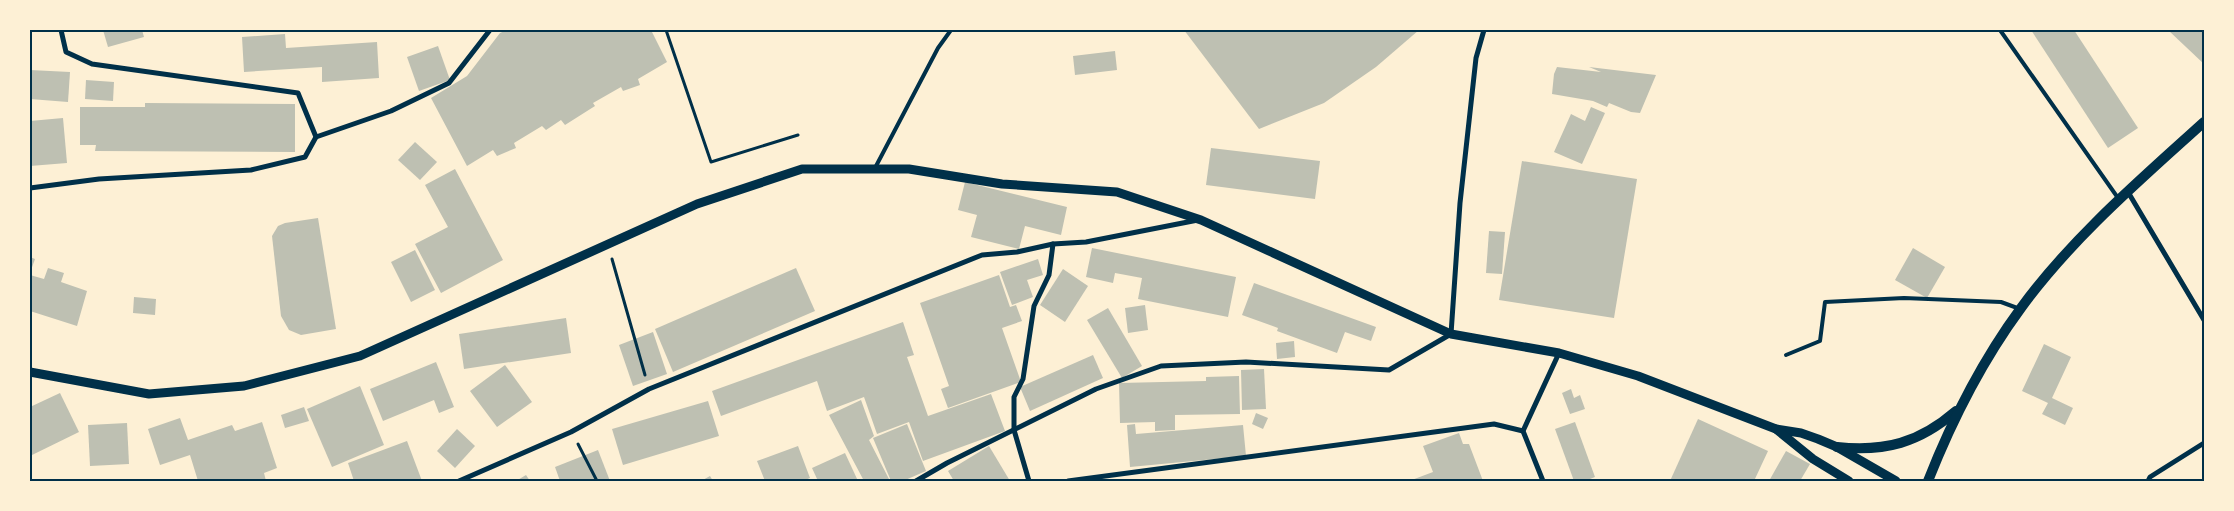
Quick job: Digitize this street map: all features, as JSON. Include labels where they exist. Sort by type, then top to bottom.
[{"type":"main road","points":[[1928,481],[1958,409],[2020,309],[2052,270],[2119,199],[2204,122]]},
{"type":"main road","points":[[1837,447],[1881,448],[1902,444],[1942,424],[1958,409]]},
{"type":"street","points":[[61,30],[66,52],[92,64],[298,93],[316,137]]},
{"type":"street","points":[[30,188],[98,179],[251,170],[305,157],[316,137],[391,111],[449,83],[490,30]]},
{"type":"street","points":[[1451,334],[1460,203],[1476,58],[1484,30]]},
{"type":"street","points":[[30,372],[149,394],[244,386],[360,356],[697,204],[802,169],[908,169],[1002,184],[1117,192],[1201,220],[1451,334],[1559,353],[1638,376],[1776,429],[1801,433],[1837,447],[1896,481]]},
{"type":"street","points":[[2128,192],[2204,320]]},
{"type":"street","points":[[459,481],[571,432],[649,389],[982,255],[1017,252],[1053,244],[1086,242],[1201,220]]},
{"type":"street","points":[[1029,481],[1014,430],[1014,396],[1023,379],[1034,306],[1049,275],[1053,244]]},
{"type":"street","points":[[916,481],[947,463],[1096,390],[1161,366],[1246,362],[1389,370],[1451,334]]},
{"type":"street","points":[[1543,481],[1523,431],[1559,353]]},
{"type":"street","points":[[1068,481],[1494,424],[1523,431]]},
{"type":"street","points":[[1776,429],[1813,459],[1849,481]]},
{"type":"street","points":[[2148,481],[2150,477],[2204,443]]},
{"type":"lane","points":[[875,169],[938,48],[951,30]]},
{"type":"lane","points":[[2000,30],[2119,199]]},
{"type":"lane","points":[[1786,355],[1820,341],[1825,302],[1904,298],[2001,302],[2020,309]]},
{"type":"path","points":[[666,30],[711,162],[798,135]]},
{"type":"path","points":[[607,244],[649,389]]},
{"type":"path","points":[[571,432],[597,481]]},
{"type":"building","points":[[103,30],[142,30],[144,37],[108,47]]},
{"type":"building","points":[[507,30],[651,30],[667,62],[638,79],[640,85],[623,91],[621,87],[593,103],[595,106],[565,125],[561,120],[546,130],[542,126],[514,143],[516,148],[497,156],[493,150],[467,166],[431,98],[467,76],[500,33]]},
{"type":"building","points":[[1184,30],[1419,30],[1376,67],[1324,103],[1259,129]]},
{"type":"building","points":[[2031,30],[2074,30],[2138,128],[2108,148]]},
{"type":"building","points":[[2168,30],[2204,30],[2204,64]]},
{"type":"building","points":[[285,34],[286,48],[377,42],[379,78],[322,82],[322,67],[244,72],[242,37]]},
{"type":"building","points":[[438,46],[450,80],[419,91],[407,57]]},
{"type":"building","points":[[1115,51],[1117,70],[1075,75],[1073,56]]},
{"type":"building","points":[[1557,67],[1601,72],[1589,67],[1656,75],[1640,113],[1631,112],[1609,103],[1607,107],[1593,101],[1552,94],[1554,74]]},
{"type":"building","points":[[30,70],[70,72],[68,102],[30,99]]},
{"type":"building","points":[[86,80],[114,82],[113,101],[85,99]]},
{"type":"building","points":[[145,103],[295,104],[295,152],[95,151],[96,145],[80,145],[80,107],[145,107]]},
{"type":"building","points":[[1591,107],[1605,113],[1582,164],[1554,152],[1571,114],[1585,121]]},
{"type":"building","points":[[63,118],[67,163],[30,166],[30,121]]},
{"type":"building","points":[[415,142],[437,162],[420,180],[398,160]]},
{"type":"building","points":[[1211,148],[1320,161],[1315,199],[1206,185]]},
{"type":"building","points":[[1522,161],[1637,179],[1614,318],[1499,300]]},
{"type":"building","points":[[455,169],[503,260],[441,293],[415,244],[448,227],[425,185]]},
{"type":"building","points":[[965,182],[1067,207],[1061,235],[1025,226],[1019,249],[971,237],[977,215],[958,210]]},
{"type":"building","points":[[318,218],[336,329],[301,335],[289,330],[281,316],[272,236],[278,226],[285,223]]},
{"type":"building","points":[[1489,231],[1505,232],[1502,274],[1486,273]]},
{"type":"building","points":[[1092,248],[1236,277],[1228,317],[1138,299],[1142,278],[1115,273],[1113,283],[1086,277]]},
{"type":"building","points":[[1913,248],[1945,267],[1927,298],[1895,280]]},
{"type":"building","points":[[415,250],[435,290],[411,302],[391,262]]},
{"type":"building","points":[[30,257],[35,259],[30,273]]},
{"type":"building","points":[[1038,259],[1043,275],[1027,280],[1033,297],[1012,305],[1000,272]]},
{"type":"building","points":[[48,268],[64,273],[61,282],[87,291],[77,326],[30,311],[30,275],[44,279]]},
{"type":"building","points":[[796,268],[815,311],[673,372],[655,329]]},
{"type":"building","points":[[1063,269],[1088,286],[1065,322],[1040,305]]},
{"type":"building","points":[[999,275],[1010,307],[1016,305],[1022,321],[1002,328],[1021,382],[948,408],[941,389],[949,386],[920,303]]},
{"type":"building","points":[[1254,283],[1376,327],[1371,341],[1345,332],[1337,353],[1277,331],[1278,328],[1242,315]]},
{"type":"building","points":[[134,297],[156,299],[155,315],[133,313]]},
{"type":"building","points":[[1145,305],[1148,330],[1128,333],[1125,308]]},
{"type":"building","points":[[1108,308],[1142,366],[1122,378],[1087,320]]},
{"type":"building","points":[[566,318],[571,353],[464,369],[459,334]]},
{"type":"building","points":[[903,322],[914,355],[907,357],[928,416],[991,394],[1005,431],[923,461],[909,422],[877,434],[864,397],[827,411],[817,381],[721,416],[712,391]]},
{"type":"building","points":[[653,332],[667,374],[633,386],[619,345]]},
{"type":"building","points":[[1294,341],[1295,357],[1277,359],[1276,343]]},
{"type":"building","points":[[2044,344],[2071,357],[2052,398],[2073,408],[2065,425],[2042,414],[2048,403],[2022,391]]},
{"type":"building","points":[[1093,355],[1103,378],[1030,411],[1020,387]]},
{"type":"building","points":[[436,362],[454,407],[439,413],[434,400],[383,421],[370,389]]},
{"type":"building","points":[[505,365],[532,402],[497,427],[470,391]]},
{"type":"building","points":[[1264,369],[1266,409],[1242,410],[1241,370]]},
{"type":"building","points":[[1239,376],[1240,414],[1175,415],[1175,430],[1155,431],[1155,422],[1120,423],[1119,383],[1206,381],[1206,377]]},
{"type":"building","points":[[360,386],[384,445],[332,467],[307,409]]},
{"type":"building","points":[[1571,389],[1574,398],[1580,395],[1585,409],[1570,414],[1562,393]]},
{"type":"building","points":[[60,393],[79,432],[30,456],[30,407]]},
{"type":"building","points":[[861,400],[874,436],[869,440],[890,481],[864,481],[829,415]]},
{"type":"building","points":[[708,401],[719,436],[623,465],[612,429]]},
{"type":"building","points":[[304,407],[309,421],[285,428],[281,415]]},
{"type":"building","points":[[1256,413],[1268,418],[1263,429],[1252,424]]},
{"type":"building","points":[[180,418],[188,440],[232,425],[235,431],[262,422],[277,468],[264,473],[266,481],[198,481],[190,455],[160,465],[148,429]]},
{"type":"building","points":[[1698,419],[1768,451],[1754,481],[1670,481]]},
{"type":"building","points":[[1575,422],[1595,477],[1585,481],[1574,481],[1555,429]]},
{"type":"building","points":[[127,423],[129,464],[90,466],[88,425]]},
{"type":"building","points":[[907,424],[926,471],[903,481],[891,481],[873,438]]},
{"type":"building","points":[[1135,424],[1136,434],[1243,425],[1246,456],[1130,467],[1127,425]]},
{"type":"building","points":[[457,429],[475,446],[455,468],[437,451]]},
{"type":"building","points":[[1459,433],[1463,444],[1469,444],[1483,481],[1409,481],[1433,472],[1423,446]]},
{"type":"building","points":[[407,441],[422,481],[354,481],[348,463]]},
{"type":"building","points":[[798,446],[810,478],[803,481],[765,481],[757,461]]},
{"type":"building","points":[[989,446],[1010,481],[954,481],[948,471]]},
{"type":"building","points":[[598,450],[610,481],[560,481],[555,467]]},
{"type":"building","points":[[1786,451],[1810,464],[1800,481],[1769,481]]},
{"type":"building","points":[[845,453],[858,481],[818,481],[812,468]]},
{"type":"building","points":[[526,475],[530,481],[516,481]]},
{"type":"building","points":[[710,476],[713,481],[701,481]]}]
